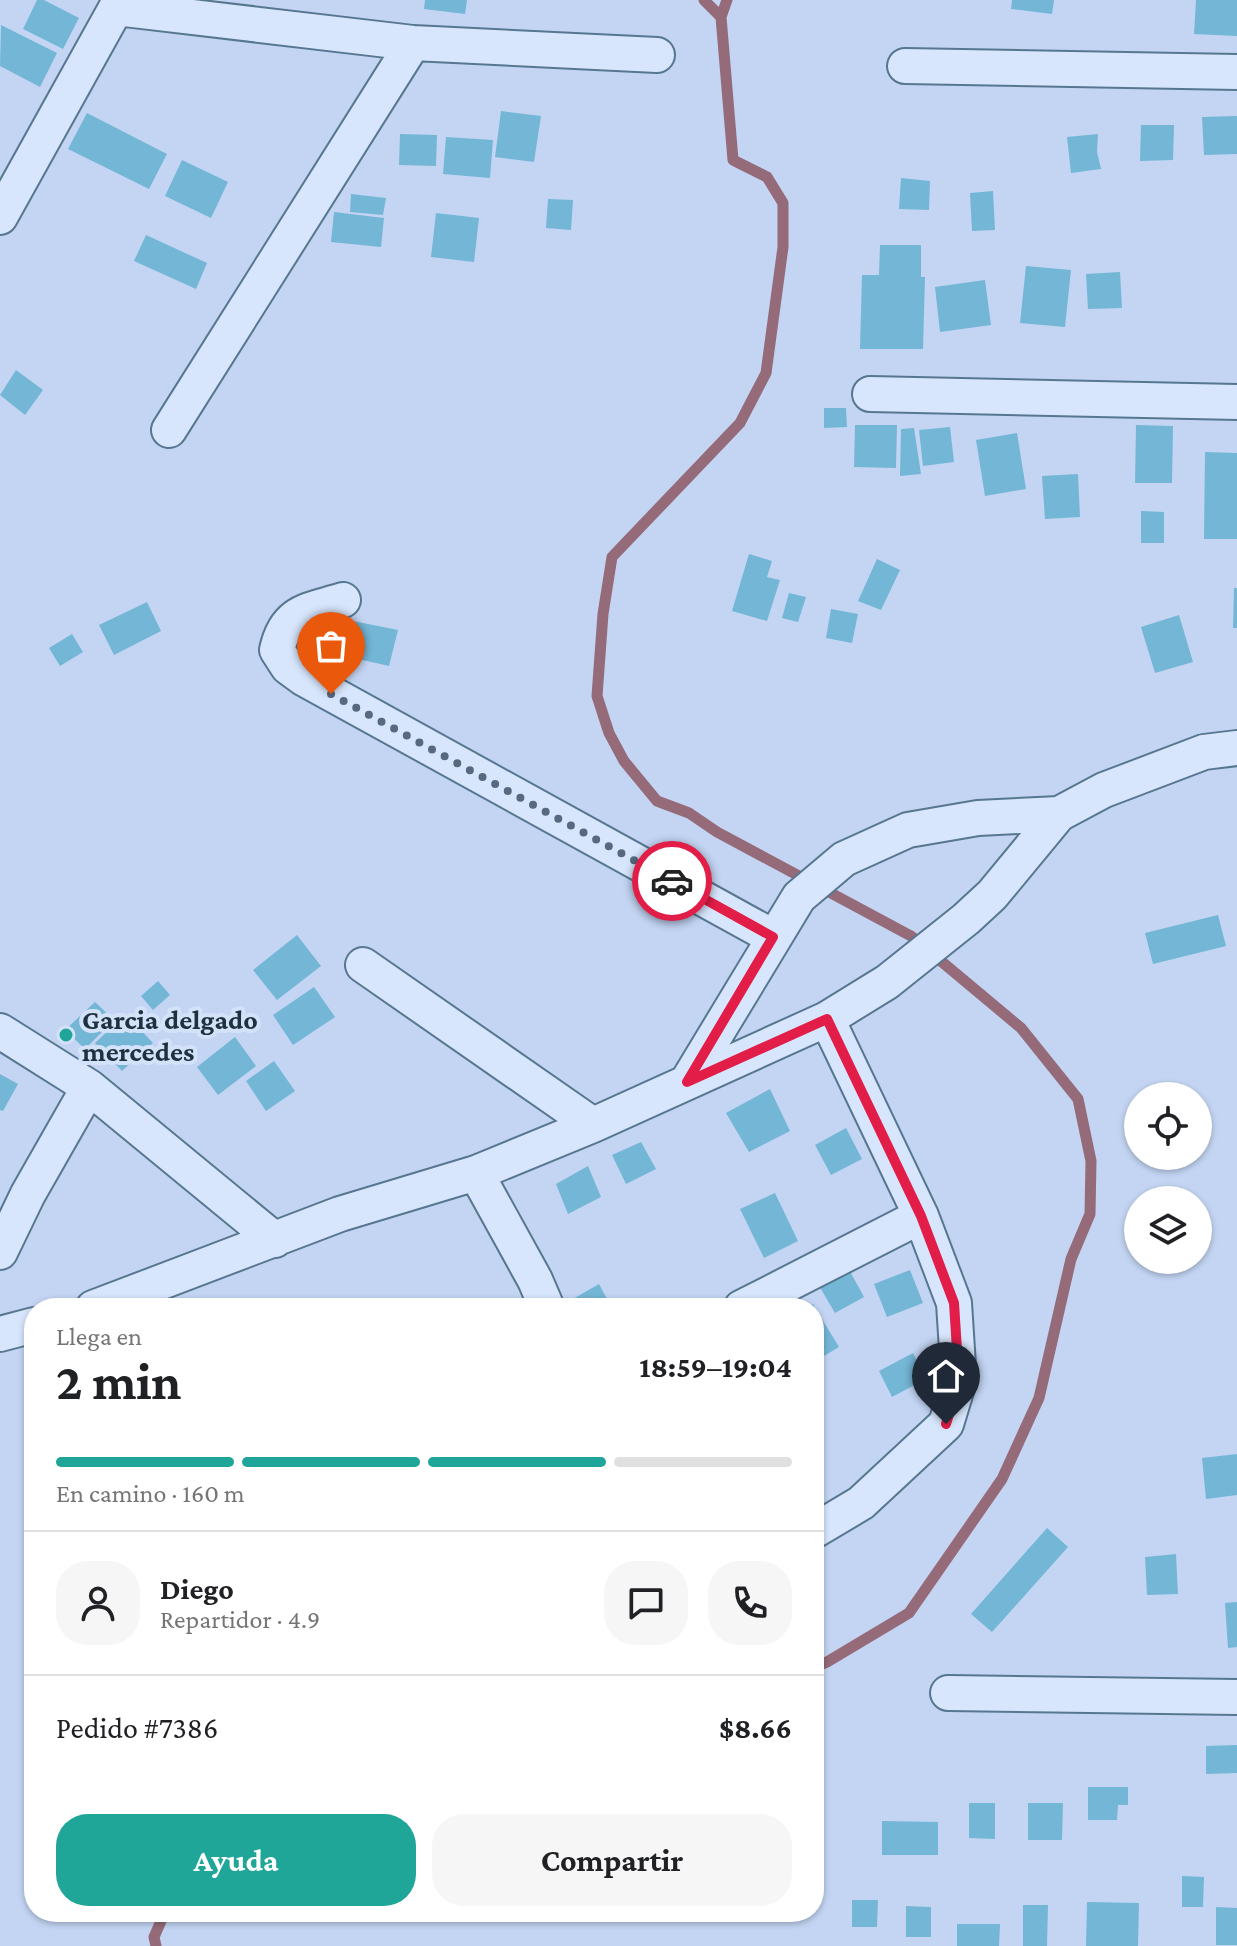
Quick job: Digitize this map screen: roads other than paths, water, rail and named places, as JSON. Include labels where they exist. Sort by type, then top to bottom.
[{"type":"street","points":[[5,197],[116,8],[413,43],[657,55]]},
{"type":"street","points":[[169,430],[413,43]]},
{"type":"street","points":[[905,66],[1237,72]]},
{"type":"street","points":[[870,394],[1237,402]]},
{"type":"street","points":[[343,600],[289,620],[280,635],[277,650],[288,667],[773,937]]},
{"type":"street","points":[[120,1298],[340,1214],[476,1173],[593,1125],[827,1019],[887,982],[966,919],[992,895],[1059,814],[1104,790],[1204,752],[1237,748]]},
{"type":"street","points":[[687,1082],[799,897],[844,859],[908,830],[978,818],[1059,814]]},
{"type":"street","points":[[363,965],[593,1125]]},
{"type":"street","points":[[824,1525],[861,1503],[946,1424],[959,1381],[954,1303],[921,1216],[827,1019]]},
{"type":"street","points":[[0,1031],[89,1087],[275,1240]]},
{"type":"street","points":[[0,1252],[28,1194],[89,1087]]},
{"type":"street","points":[[476,1173],[543,1298]]},
{"type":"street","points":[[761,1298],[921,1216]]},
{"type":"street","points":[[0,1334],[24,1328]]},
{"type":"street","points":[[948,1693],[1237,1697]]},
{"type":"waterway","points":[[704,0],[721,17]]},
{"type":"waterway","points":[[727,0],[721,17],[733,160],[767,177],[783,203],[783,247],[766,373],[740,423],[612,557],[603,614],[597,696],[609,733],[624,761],[657,801],[689,813],[717,832],[911,936],[1021,1028],[1078,1099],[1091,1161],[1090,1214],[1071,1259],[1039,1398],[1002,1479],[909,1613],[824,1663]]},
{"type":"waterway","points":[[156,1946],[154,1937],[161,1922]]},
{"type":"place","name":"Garcia delgado mercedes","points":[[66,1035]]}]
